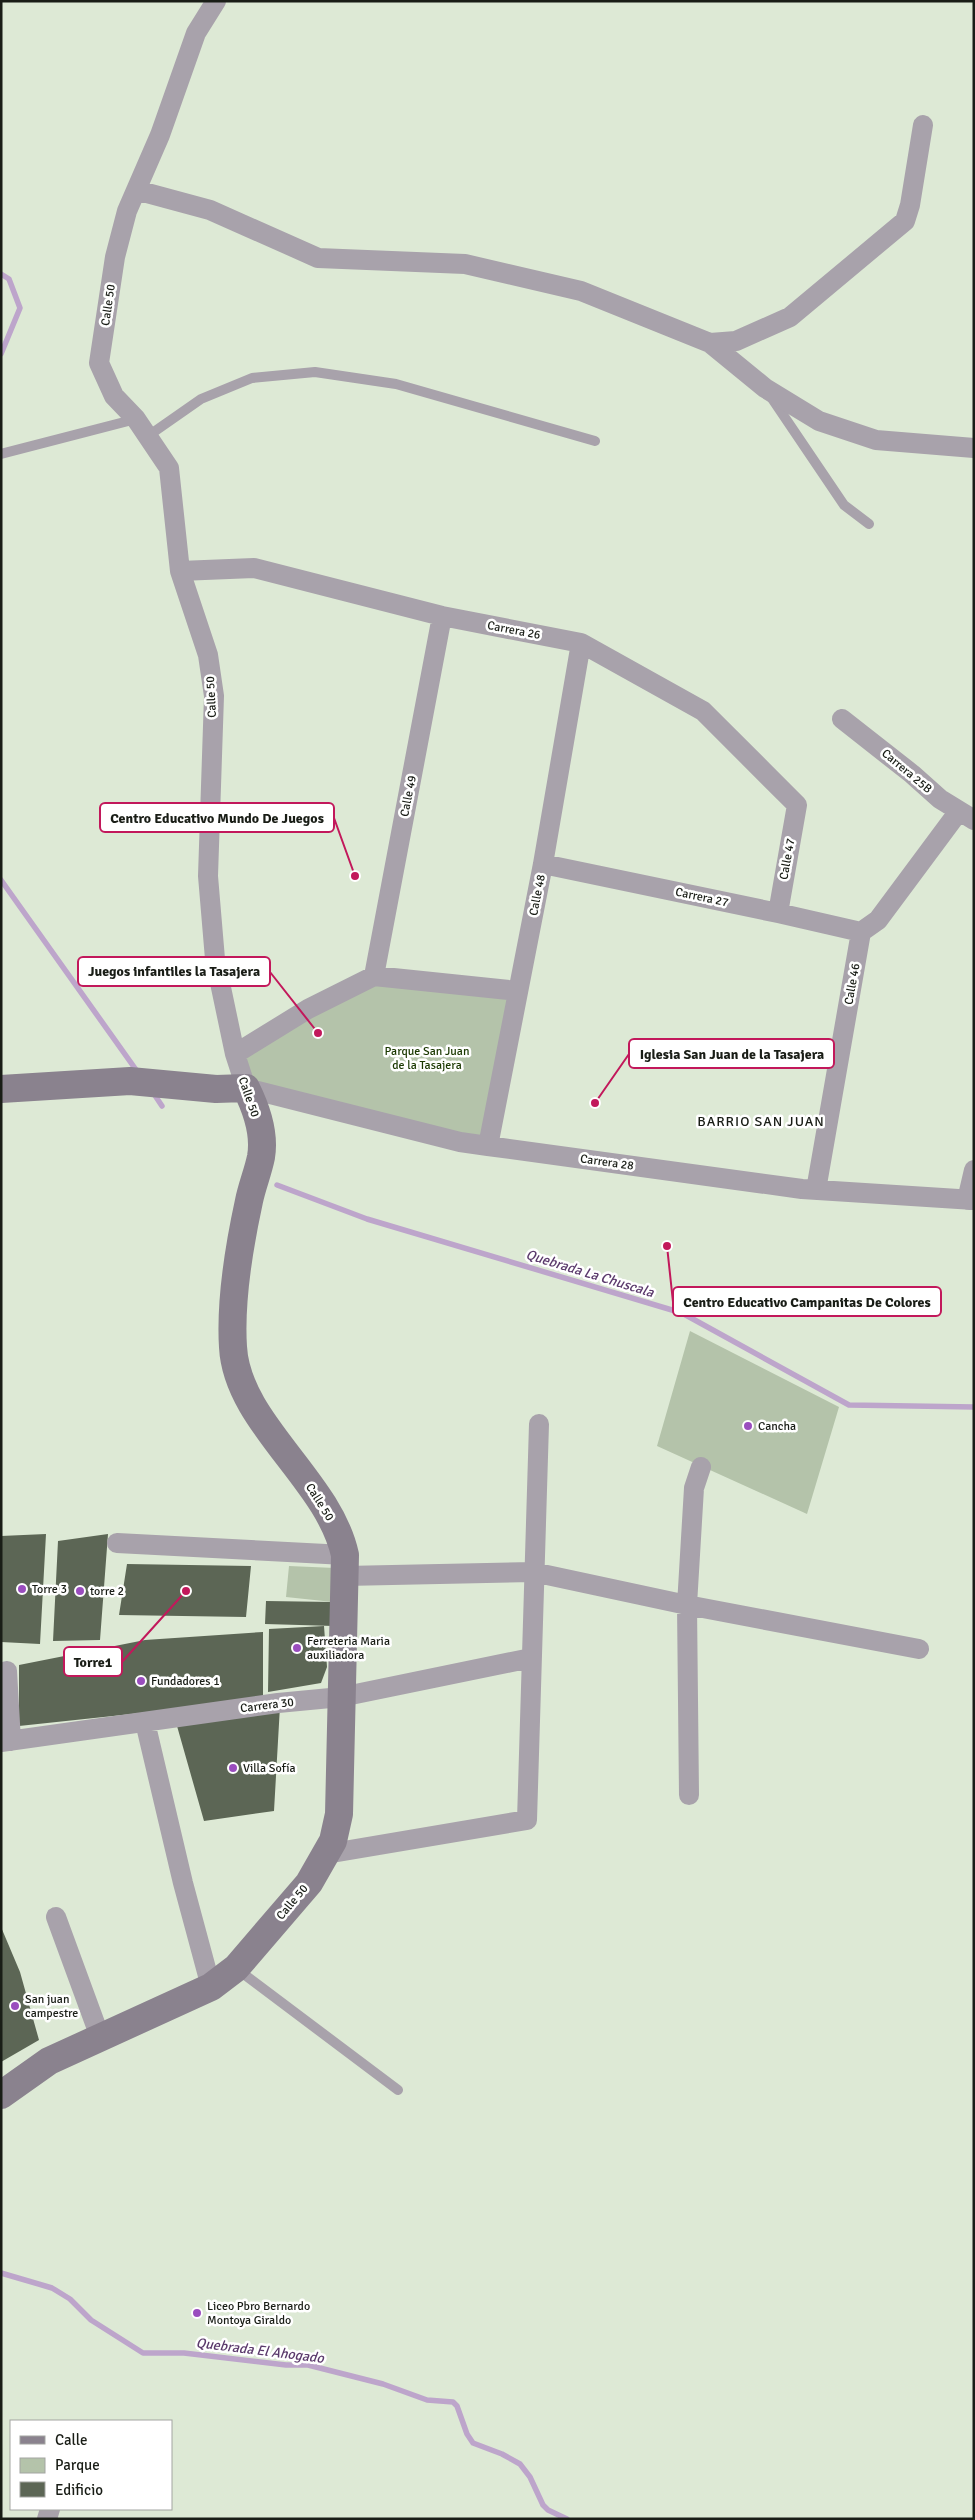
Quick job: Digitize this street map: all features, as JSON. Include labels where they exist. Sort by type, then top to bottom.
[{"type":"street","name":"Calle 50","points":[[1,2095],[49,2061],[211,1986],[236,1968],[309,1883],[333,1841],[339,1814],[345,1566],[342,1539],[320,1499],[256,1409],[238,1375],[233,1348],[235,1293],[249,1201],[261,1155],[257,1110],[246,1088],[235,1054],[215,959],[208,876],[214,696],[208,655],[180,571],[168,468],[136,419],[114,396],[100,363],[115,257],[127,212],[160,135],[196,33],[216,1]]},
{"type":"street","points":[[710,344],[736,341],[790,318],[905,221],[910,205],[923,125]]},
{"type":"street","points":[[136,190],[210,210],[318,258],[465,264],[581,291],[710,344],[766,388],[819,422],[876,440],[974,448]]},
{"type":"street","name":"Carrera 26","points":[[180,571],[254,568],[442,616],[581,643],[703,711],[796,805]]},
{"type":"street","name":"Calle 49","points":[[374,976],[442,616]]},
{"type":"street","name":"Calle 48","points":[[488,1146],[543,864],[581,643]]},
{"type":"street","name":"Carrera 25B","points":[[842,719],[912,774],[940,799],[966,816]]},
{"type":"street","name":"Calle 47","points":[[778,913],[796,805]]},
{"type":"street","points":[[861,932],[878,920],[966,816]]},
{"type":"street","name":"Carrera 27","points":[[543,864],[861,932]]},
{"type":"street","name":"Calle 46","points":[[816,1190],[861,932]]},
{"type":"street","points":[[235,1054],[308,1009],[374,976],[518,991]]},
{"type":"street","points":[[1,1089],[130,1081],[216,1089],[246,1088]]},
{"type":"street","name":"Carrera 28","points":[[246,1088],[460,1142],[816,1190],[970,1200]]},
{"type":"street","points":[[970,1200],[974,1170]]},
{"type":"street","points":[[326,1854],[527,1820],[538,1424]]},
{"type":"street","points":[[689,1795],[687,1605],[694,1488],[701,1467]]},
{"type":"street","points":[[116,1543],[345,1566],[533,1572],[687,1605],[919,1649]]},
{"type":"street","name":"Carrera 30","points":[[6,1741],[278,1703],[341,1697],[531,1658]]},
{"type":"street","points":[[6,1741],[7,1671]]},
{"type":"street","points":[[145,1722],[188,1901],[211,1986]]},
{"type":"street","points":[[56,1916],[100,2037]]},
{"type":"lane","points":[[148,436],[202,399],[252,378],[315,372],[396,384],[595,441]]},
{"type":"lane","points":[[766,388],[844,505],[869,524]]},
{"type":"lane","points":[[1,454],[136,419]]},
{"type":"lane","points":[[236,1968],[398,2090]]},
{"type":"green space","name":"Parque San Juan de la Tasajera","points":[[374,978],[516,993],[488,1145],[253,1099],[241,1067],[246,1049]]},
{"type":"green space","name":"Cancha","points":[[690,1331],[839,1407],[807,1514],[657,1446]]},
{"type":"green space","points":[[289,1566],[335,1568],[333,1602],[286,1597]]},
{"type":"building","name":"Torre 3","points":[[46,1534],[40,1644],[1,1642],[1,1536]]},
{"type":"building","name":"torre 2","points":[[108,1534],[100,1640],[53,1641],[58,1541]]},
{"type":"building","points":[[127,1564],[251,1566],[246,1617],[119,1615]]},
{"type":"building","points":[[266,1601],[333,1602],[334,1626],[265,1624]]},
{"type":"building","name":"Ferreteria Maria auxiliadora","points":[[324,1626],[327,1667],[321,1683],[268,1692],[269,1629]]},
{"type":"building","name":"Fundadores 1","points":[[263,1632],[263,1700],[19,1726],[19,1665],[145,1640]]},
{"type":"building","name":"Villa Sofía","points":[[280,1706],[274,1811],[204,1821],[177,1726]]},
{"type":"building","name":"San juan campestre","points":[[1,1927],[20,1972],[39,2040],[1,2062]]},
{"type":"waterway","points":[[1,274],[9,279],[20,308],[1,354]]},
{"type":"waterway","points":[[1,880],[139,1074]]},
{"type":"waterway","points":[[152,1091],[162,1106]]},
{"type":"waterway","name":"Quebrada La Chuscala","points":[[277,1185],[367,1219],[682,1313],[849,1405],[974,1407]]},
{"type":"waterway","name":"Quebrada El Ahogado","points":[[1,2273],[52,2288],[70,2299],[91,2320],[143,2353],[184,2353],[286,2365],[308,2365],[383,2384],[427,2400],[453,2402],[457,2406],[467,2434],[473,2443],[502,2454],[520,2464],[530,2477],[543,2505],[548,2510],[567,2519]]},
{"type":"place","name":"Centro Educativo Mundo De Juegos","points":[[355,876]]},
{"type":"place","name":"Juegos infantiles la Tasajera","points":[[318,1033]]},
{"type":"place","name":"Iglesia San Juan de la Tasajera","points":[[595,1103]]},
{"type":"place","name":"Centro Educativo Campanitas De Colores","points":[[667,1246]]},
{"type":"place","name":"Cancha","points":[[748,1426]]},
{"type":"place","name":"Torre 3","points":[[22,1589]]},
{"type":"place","name":"torre 2","points":[[80,1591]]},
{"type":"place","name":"Torre1","points":[[186,1591]]},
{"type":"place","name":"Ferreteria Maria auxiliadora","points":[[297,1648]]},
{"type":"place","name":"Fundadores 1","points":[[141,1681]]},
{"type":"place","name":"Villa Sofía","points":[[233,1768]]},
{"type":"place","name":"San juan campestre","points":[[15,2006]]},
{"type":"place","name":"Liceo Pbro Bernardo Montoya Giraldo","points":[[197,2313]]},
{"type":"district","name":"BARRIO SAN JUAN","points":[[761,1121]]}]
